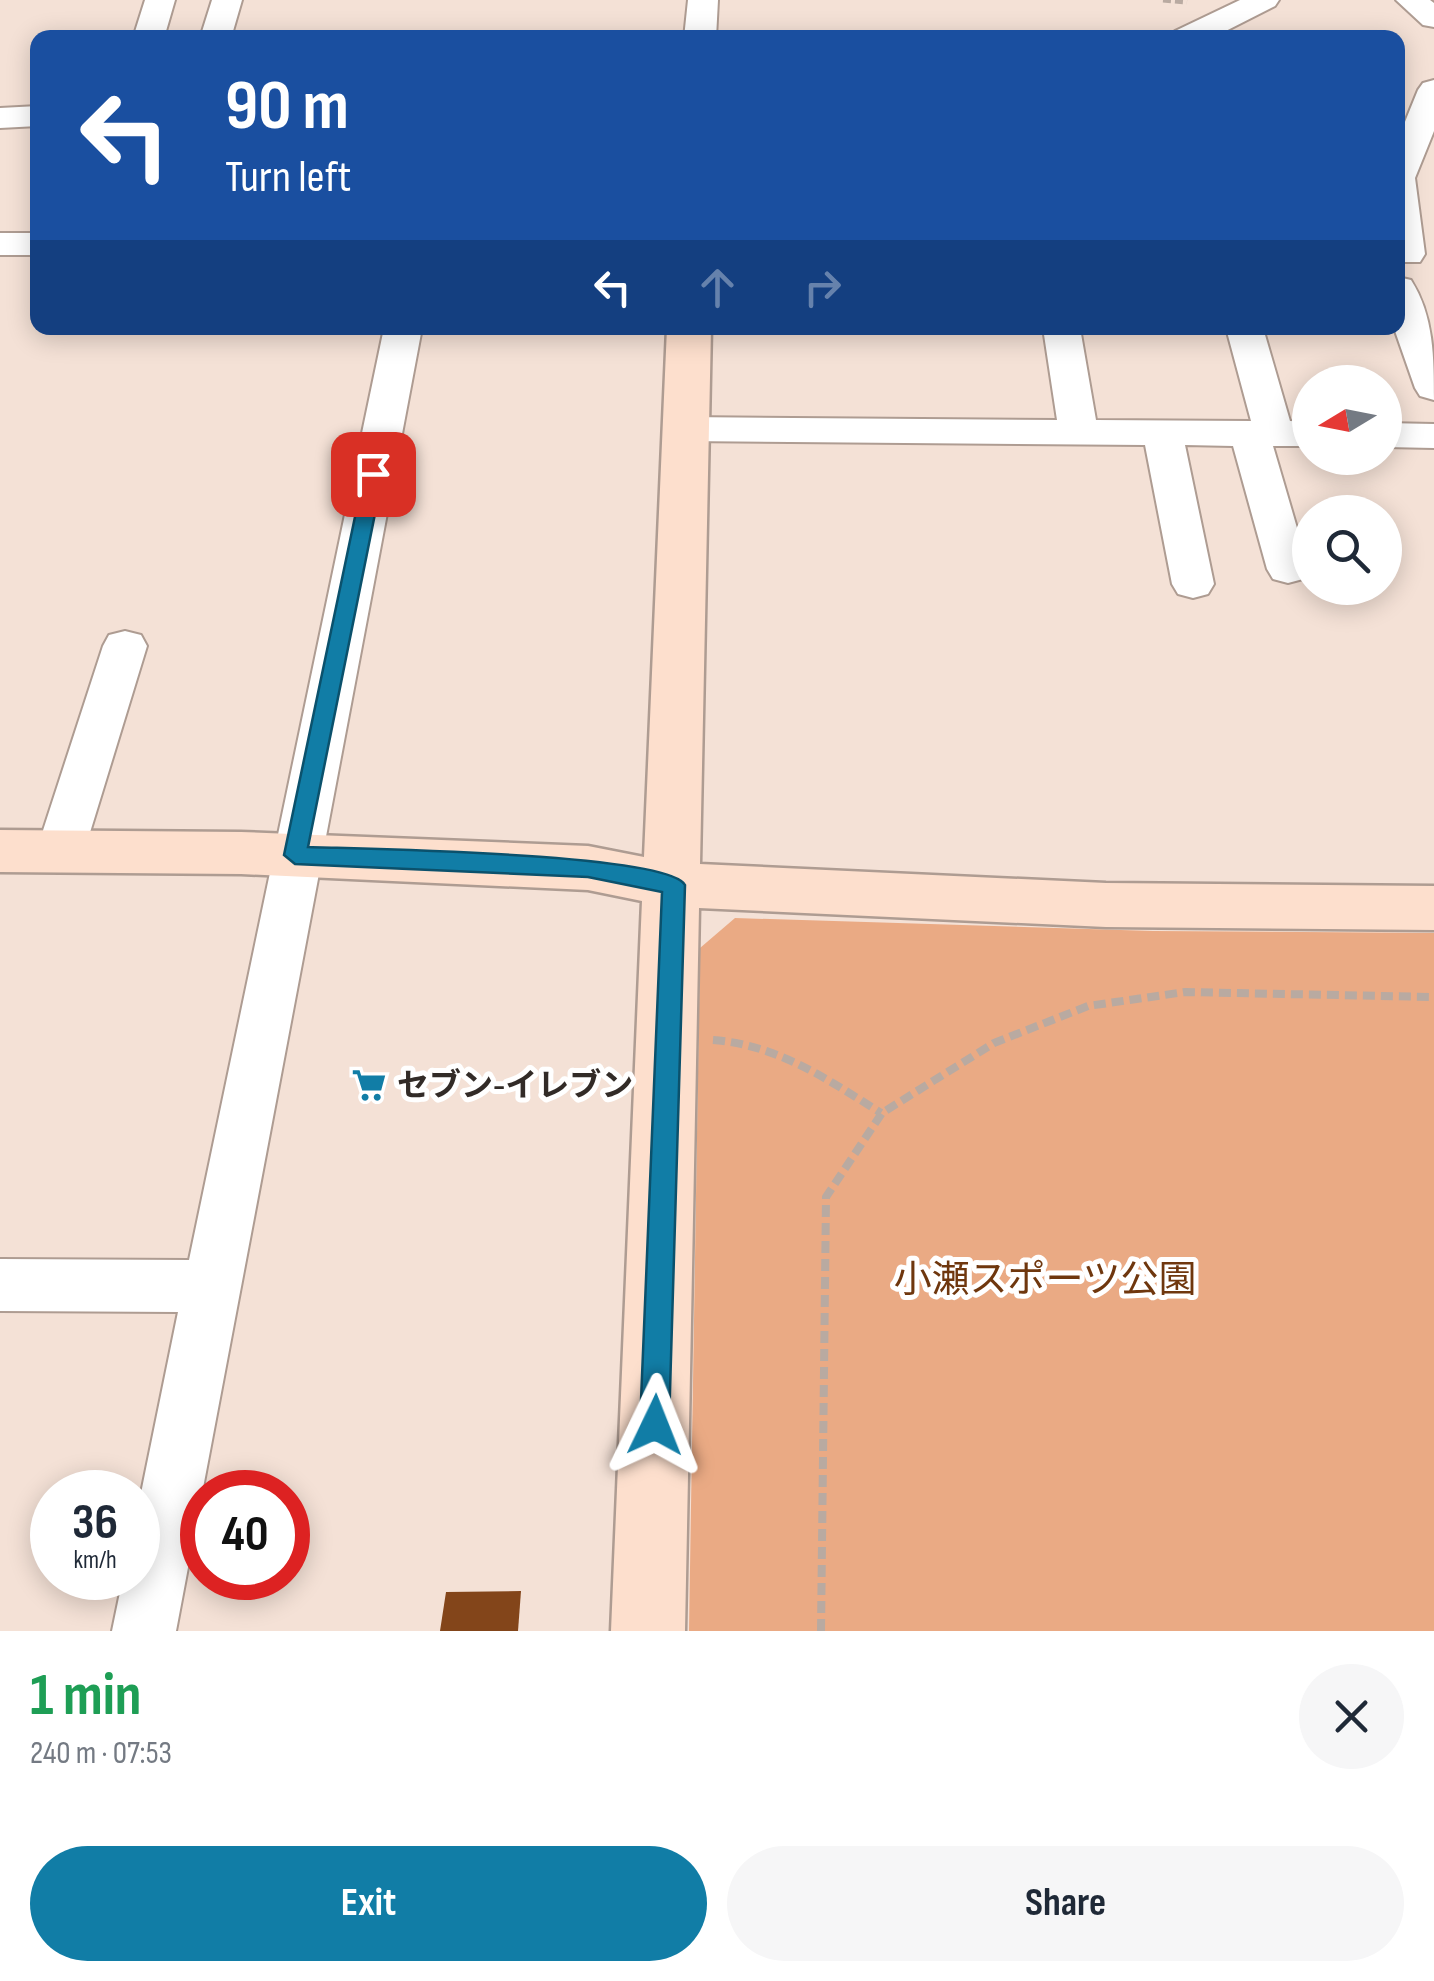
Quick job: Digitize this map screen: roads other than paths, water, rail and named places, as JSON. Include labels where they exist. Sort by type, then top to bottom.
[{"type":"street","points":[[151,30],[160,0]]},
{"type":"street","points":[[218,30],[227,0]]},
{"type":"street","points":[[701,30],[703,0]]},
{"type":"street","points":[[1202,30],[1264,0]]},
{"type":"street","points":[[1405,152],[1420,96]]},
{"type":"street","points":[[0,118],[30,116]]},
{"type":"street","points":[[1405,232],[1434,388]]},
{"type":"street","points":[[0,244],[30,244]]},
{"type":"street","points":[[144,1631],[295,855],[402,335]]},
{"type":"street","points":[[648,1631],[690,335]]},
{"type":"street","points":[[1062,335],[1078,430]]},
{"type":"street","points":[[1248,335],[1278,433],[1288,568]]},
{"type":"street","points":[[684,429],[1278,433]]},
{"type":"street","points":[[1162,431],[1193,584]]},
{"type":"street","points":[[1402,435],[1434,436]]},
{"type":"street","points":[[60,852],[125,646]]},
{"type":"street","points":[[0,851],[295,855],[588,868],[674,885],[1106,905],[1434,908]]},
{"type":"street","points":[[0,1285],[212,1286]]},
{"type":"place","name":"セブン-イレブン","points":[[369,1085]]},
{"type":"park label","name":"小瀬スポーツ公園","points":[[1045,1279]]}]
